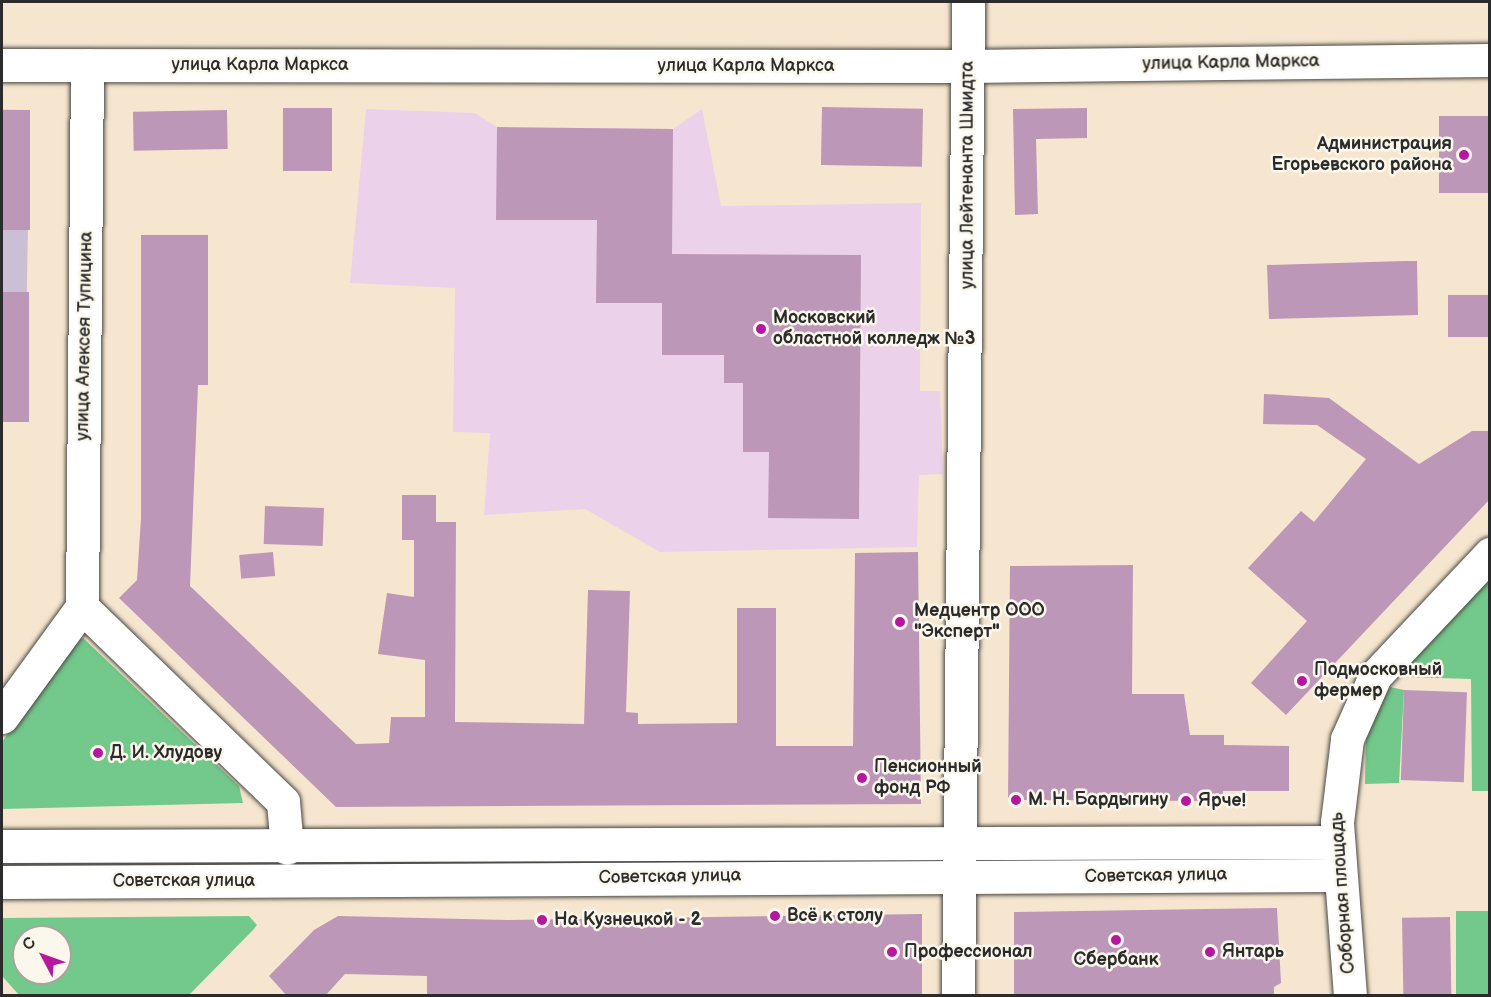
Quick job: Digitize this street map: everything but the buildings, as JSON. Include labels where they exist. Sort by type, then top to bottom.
[{"type":"street","name":"улица Лейтенанта Шмидта","points":[[958,996],[968,2]]},
{"type":"street","name":"улица Карла Маркса","points":[[2,65],[968,66],[1490,60]]},
{"type":"street","name":"улица Алексея Тупицина","points":[[82,607],[87,65]]},
{"type":"street","name":"Соборная площадь","points":[[1350,996],[1339,875],[1337,801],[1358,705],[1375,676],[1490,555]]},
{"type":"street","points":[[2,717],[82,607],[283,802],[287,848]]},
{"type":"street","name":"Советская улица","points":[[2,846],[287,848],[959,842],[1337,842]]},
{"type":"street","name":"Советская улица","points":[[2,882],[1339,875]]},
{"type":"shaded area","points":[[366,109],[475,113],[497,127],[673,129],[702,109],[721,206],[921,203],[920,391],[940,391],[943,474],[919,475],[917,547],[660,552],[585,509],[484,515],[490,433],[453,432],[455,288],[350,283]]},
{"type":"shaded area","points":[[2,110],[30,110],[25,422],[2,422]]},
{"type":"green space","points":[[1489,573],[1489,791],[1472,791],[1471,679],[1404,677],[1398,671]]},
{"type":"green space","points":[[83,638],[239,786],[243,803],[2,809],[2,742],[70,646]]},
{"type":"green space","points":[[1390,687],[1404,690],[1399,783],[1365,784],[1366,736]]},
{"type":"green space","points":[[1456,911],[1489,911],[1489,995],[1456,995]]},
{"type":"green space","points":[[249,916],[257,925],[189,995],[19,995],[2,976],[2,918]]},
{"type":"place","name":"Администрация Егорьевского района","points":[[1464,155]]},
{"type":"place","name":"Московский областной колледж №3","points":[[761,329]]},
{"type":"place","name":"Медцентр ООО \"Эксперт\"","points":[[900,622]]},
{"type":"place","name":"Подмосковный фермер","points":[[1302,681]]},
{"type":"place","name":"Д. И. Хлудову","points":[[98,753]]},
{"type":"place","name":"Пенсионный фонд РФ","points":[[862,778]]},
{"type":"place","name":"М. Н. Бардыгину","points":[[1016,800]]},
{"type":"place","name":"Ярче!","points":[[1186,801]]},
{"type":"place","name":"Всё к столу","points":[[775,916]]},
{"type":"place","name":"На Кузнецкой - 2","points":[[542,920]]},
{"type":"place","name":"Сбербанк","points":[[1116,940]]},
{"type":"place","name":"Профессионал","points":[[892,952]]},
{"type":"place","name":"Янтарь","points":[[1210,952]]}]
